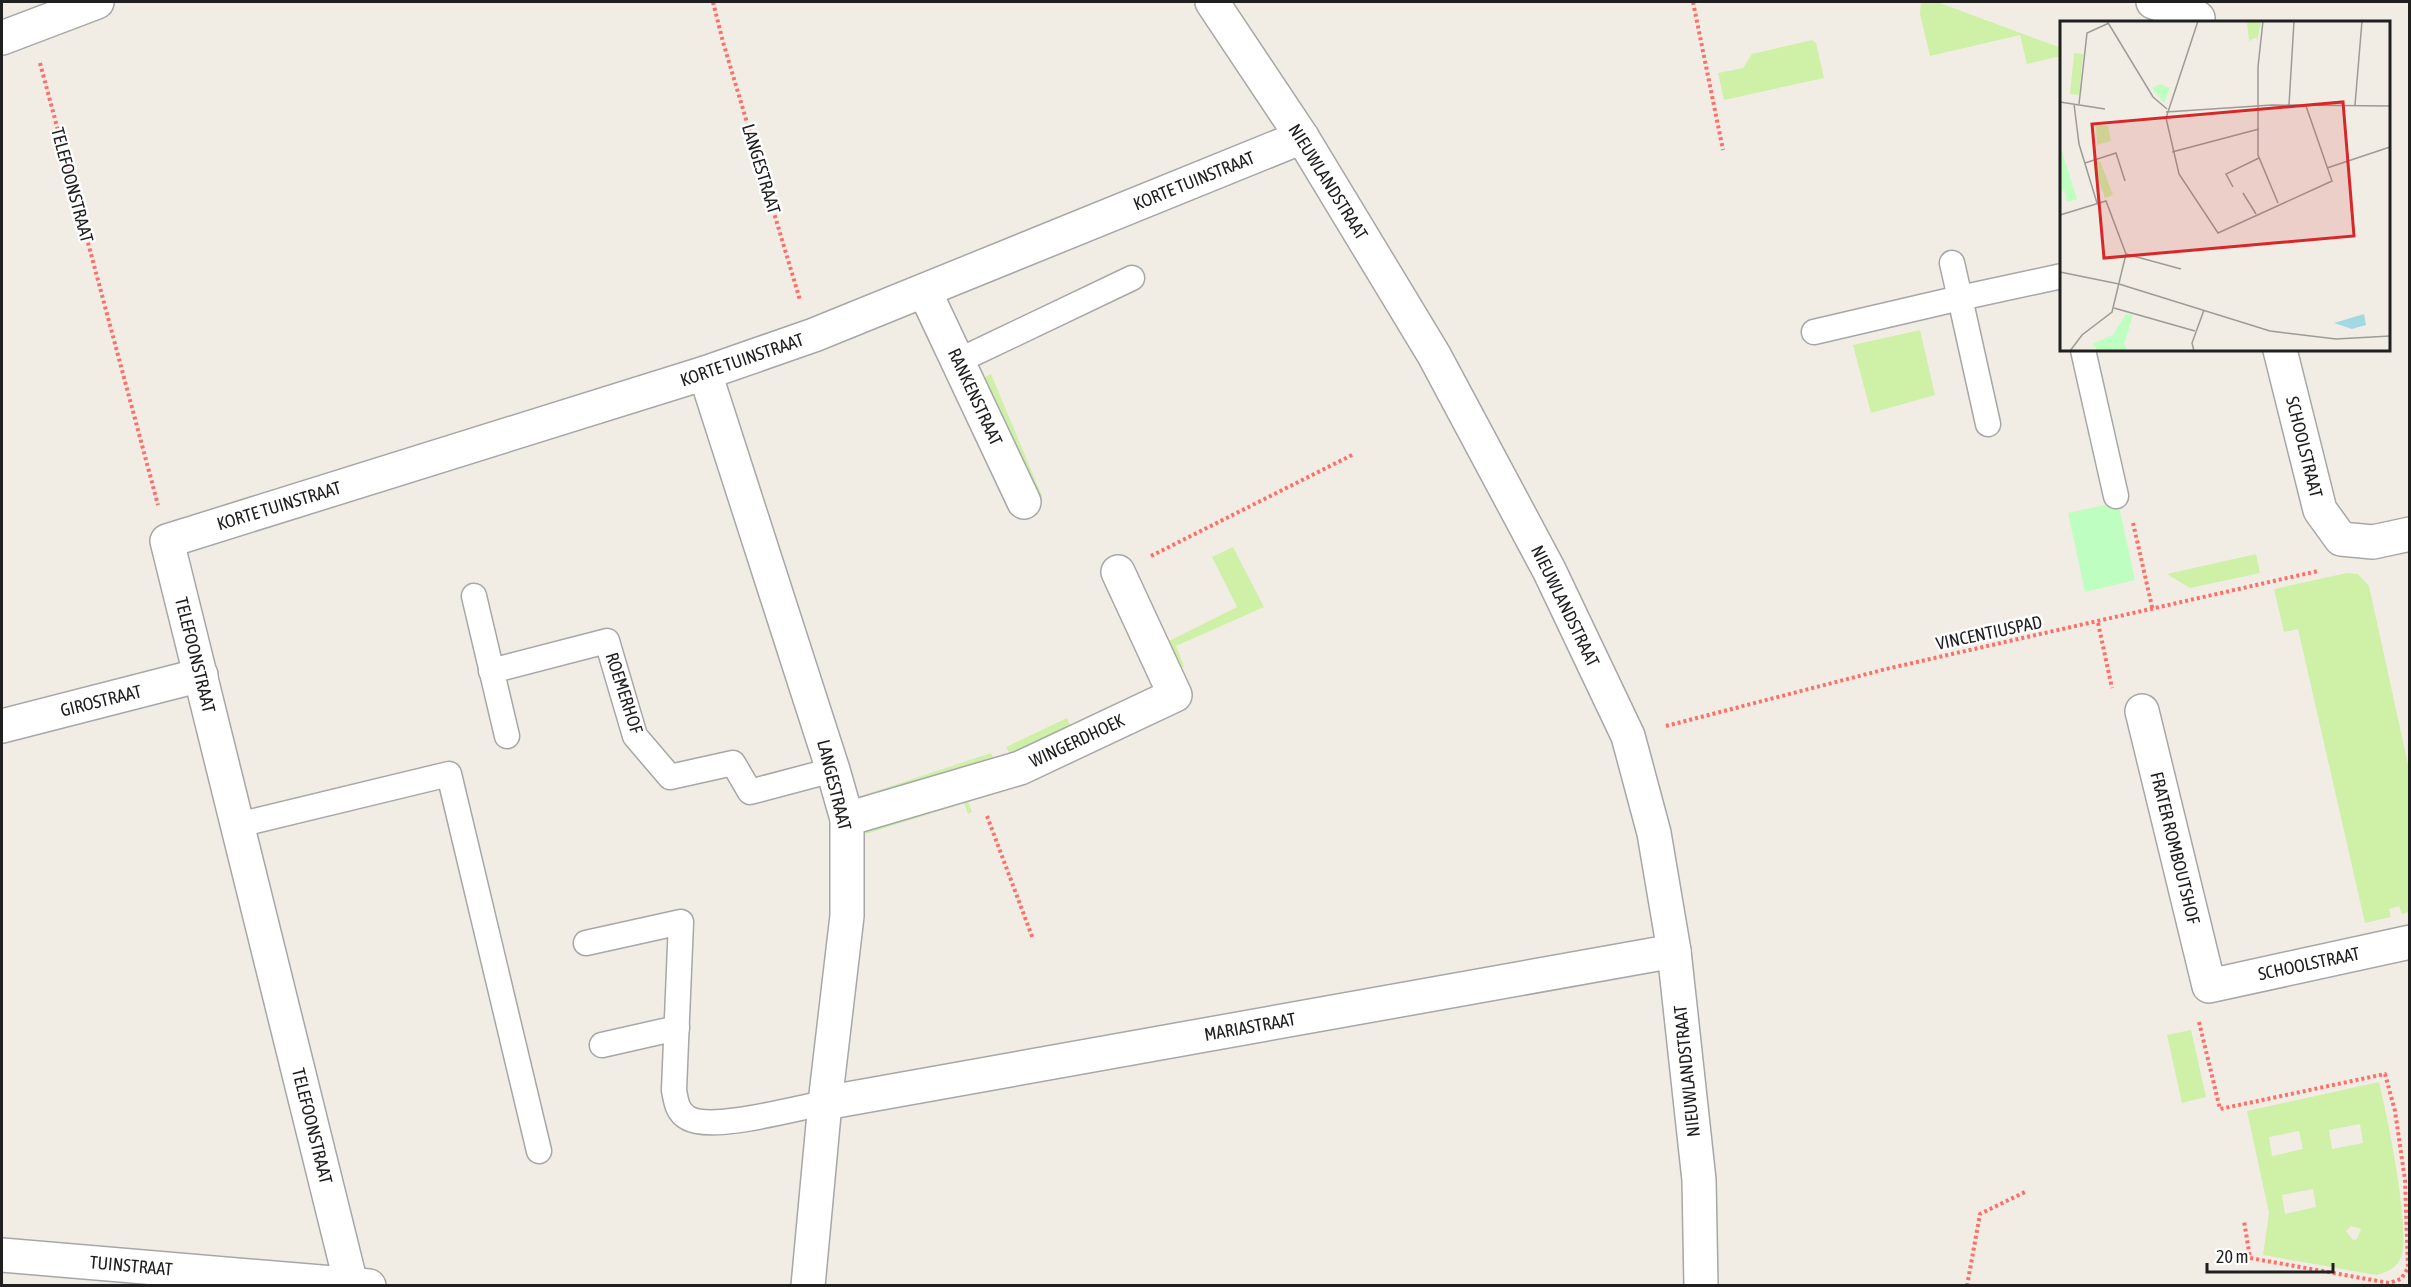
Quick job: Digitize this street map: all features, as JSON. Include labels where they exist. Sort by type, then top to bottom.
[{"type":"street","points":[[16,33],[97,2]]},
{"type":"street","name":"NIEUWLANDSTRAAT","points":[[1212,2],[1302,137],[1434,356],[1549,570],[1628,736],[1654,832],[1674,951],[1699,1180],[1701,1286]]},
{"type":"street","points":[[2153,2],[2200,14]]},
{"type":"street","name":"KORTE TUINSTRAAT","points":[[167,541],[705,373],[814,335],[926,292],[1302,137]]},
{"type":"street","name":"RANKENSTRAAT","points":[[926,292],[1024,502]]},
{"type":"street","name":"SCHOOLSTRAAT","points":[[2280,351],[2320,510],[2341,539]]},
{"type":"street","name":"LANGESTRAAT","points":[[705,373],[847,819],[847,916],[825,1103],[808,1286]]},
{"type":"street","points":[[2341,539],[2373,542],[2409,534]]},
{"type":"street","name":"TELEFOONSTRAAT","points":[[167,541],[238,825],[360,1285]]},
{"type":"street","name":"WINGERDHOEK","points":[[847,819],[1020,768],[1175,694],[1118,572]]},
{"type":"street","name":"GIROSTRAAT","points":[[2,726],[201,675]]},
{"type":"street","name":"FRATER ROMBOUTSHOF","points":[[2128,705],[2203,998]]},
{"type":"street","name":"SCHOOLSTRAAT","points":[[2203,998],[2409,942]]},
{"type":"street","name":"MARIASTRAAT","points":[[825,1103],[1674,951]]},
{"type":"street","name":"TUINSTRAAT","points":[[2,1255],[288,1282],[360,1285]]},
{"type":"lane","points":[[1952,263],[1988,424]]},
{"type":"lane","points":[[1814,332],[2060,276]]},
{"type":"lane","points":[[958,361],[1132,278]]},
{"type":"lane","points":[[2083,351],[2116,496]]},
{"type":"lane","points":[[474,596],[507,736]]},
{"type":"lane","name":"ROEMERHOF","points":[[492,671],[607,641],[635,736],[670,777],[733,763],[750,792],[833,770]]},
{"type":"lane","points":[[238,825],[449,774],[539,1151]]},
{"type":"lane","points":[[586,943],[681,922],[674,1090],[677,1106],[686,1117],[699,1123],[722,1123],[825,1103]]},
{"type":"lane","points":[[602,1045],[676,1028]]},
{"type":"path","name":"LANGESTRAAT","points":[[713,2],[799,297],[814,335]]},
{"type":"path","points":[[1693,2],[1724,150]]},
{"type":"path","name":"TELEFOONSTRAAT","points":[[16,33],[167,541]]},
{"type":"path","points":[[1118,572],[1205,531],[1354,454]]},
{"type":"path","points":[[2116,496],[2128,500],[2153,610]]},
{"type":"path","name":"VINCENTIUSPAD","points":[[1628,736],[1886,669],[2098,623],[2318,571],[2341,539]]},
{"type":"path","points":[[2098,623],[2128,705]]},
{"type":"path","points":[[974,782],[1033,939]]},
{"type":"path","points":[[2203,998],[2220,1110],[2385,1074],[2395,1111],[2405,1180],[2408,1268],[2401,1279],[2389,1282],[2250,1258],[2244,1221]]},
{"type":"path","points":[[1967,1286],[1980,1214],[2027,1191]]},
{"type":"green space","points":[[1921,2],[1937,2],[2060,48],[2060,56],[2027,64],[2020,35],[1930,56],[1920,14]]},
{"type":"green space","points":[[1812,40],[1816,43],[1824,78],[1724,100],[1718,73],[1743,68],[1752,54]]},
{"type":"green space","points":[[1920,330],[1935,395],[1871,413],[1853,345]]},
{"type":"green space","points":[[991,374],[1042,496],[1041,497],[985,377]]},
{"type":"green space","points":[[2118,502],[2135,580],[2085,592],[2068,513]]},
{"type":"green space","points":[[1233,547],[1264,607],[1176,646],[1184,666],[1180,669],[1167,642],[1237,607],[1212,557]]},
{"type":"green space","points":[[2256,554],[2260,573],[2190,588],[2167,574]]},
{"type":"green space","points":[[2347,573],[2358,574],[2369,586],[2409,769],[2409,912],[2402,914],[2399,906],[2389,909],[2391,917],[2365,923],[2298,629],[2284,632],[2274,589]]},
{"type":"green space","points":[[1067,718],[1072,729],[1012,757],[1006,747]]},
{"type":"green space","points":[[991,753],[996,764],[860,802],[858,797]]},
{"type":"green space","points":[[967,799],[972,812],[968,814],[964,803],[866,834],[865,831]]},
{"type":"green space","points":[[2191,1030],[2206,1097],[2182,1103],[2167,1035]]},
{"type":"green space","points":[[2379,1082],[2397,1171],[2403,1222],[2401,1257],[2394,1267],[2376,1275],[2263,1255],[2269,1213],[2247,1111]],"holes":[[[2360,1124],[2363,1143],[2332,1149],[2329,1130]],[[2299,1131],[2303,1149],[2272,1156],[2269,1137]],[[2313,1189],[2316,1207],[2285,1214],[2282,1195]],[[2351,1226],[2361,1229],[2357,1239],[2353,1240],[2346,1231]]]}]
